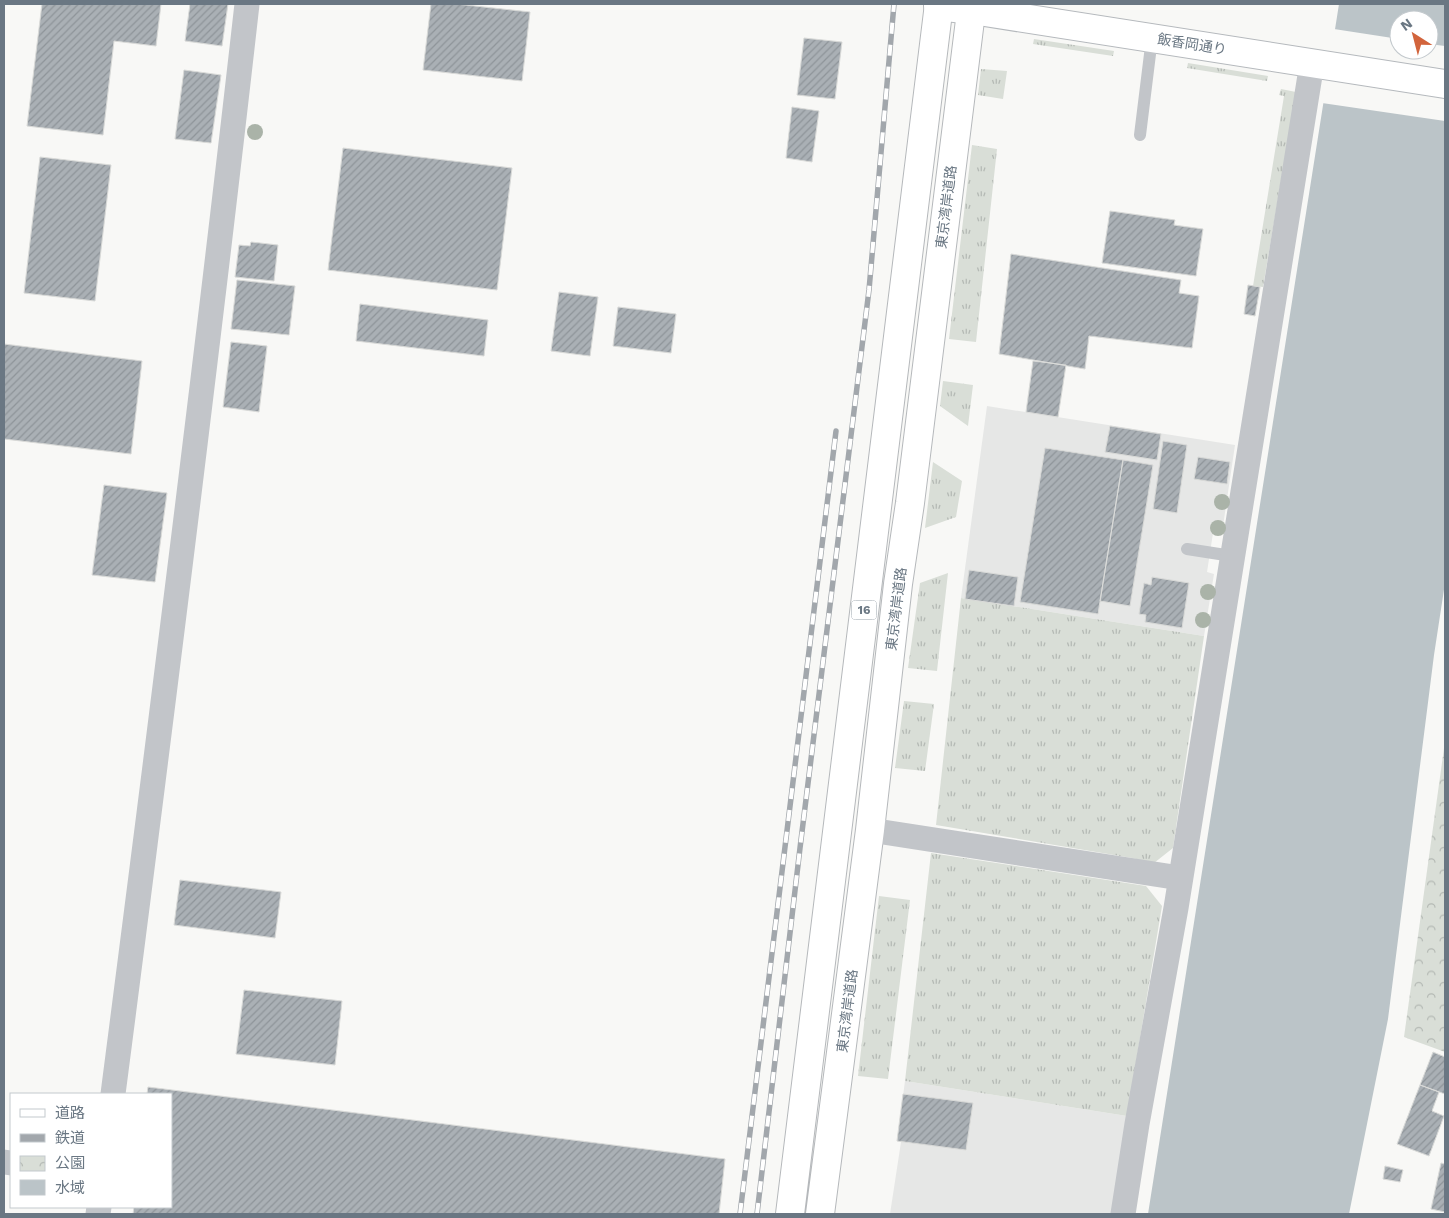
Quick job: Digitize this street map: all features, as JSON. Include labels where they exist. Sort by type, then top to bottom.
[{"type":"main road","name":"飯香岡通り","points":[[939,5],[972,7],[1152,38],[1445,84]]},
{"type":"main road","name":"16","points":[[790,1214],[939,5]]},
{"type":"main road","name":"東京湾岸道路","points":[[820,1214],[870,830],[898,584],[910,503],[972,7]]},
{"type":"street","points":[[113,1093],[156,767],[247,4]]},
{"type":"street","points":[[1123,1214],[1232,556],[1320,64]]},
{"type":"street","points":[[870,830],[1180,878]]},
{"type":"lane","points":[[1140,135],[1152,38]]},
{"type":"lane","points":[[1187,549],[1232,556]]},
{"type":"shaded area","points":[[987,406],[1235,445],[1222,533],[1213,533],[1207,572],[1214,574],[1204,636],[961,598]]},
{"type":"shaded area","points":[[905,1081],[1127,1116],[1112,1214],[890,1214],[901,1142],[897,1141]]},
{"type":"green space","points":[[1034,39],[1114,51],[1113,56],[1033,44]]},
{"type":"green space","points":[[1188,63],[1268,76],[1267,81],[1187,68]]},
{"type":"green space","points":[[981,69],[1007,71],[1003,99],[978,95]]},
{"type":"green space","points":[[1281,89],[1296,92],[1263,287],[1253,286],[1284,96],[1279,95]]},
{"type":"green space","points":[[972,145],[997,149],[976,342],[949,339]]},
{"type":"green space","points":[[943,381],[973,385],[968,426],[940,406]]},
{"type":"green space","points":[[933,462],[962,481],[956,517],[925,528]]},
{"type":"green space","points":[[948,573],[937,671],[908,668],[920,583]]},
{"type":"green space","points":[[961,598],[1204,636],[1173,848],[1154,863],[936,825]]},
{"type":"green space","points":[[904,701],[934,704],[925,771],[895,768]]},
{"type":"green space","points":[[1445,741],[1445,1052],[1404,1037]]},
{"type":"green space","points":[[931,853],[1146,886],[1162,906],[1127,1116],[905,1081]]},
{"type":"green space","points":[[879,896],[910,900],[888,1079],[858,1076]]},
{"type":"water","points":[[1339,4],[1445,4],[1445,583],[1434,655],[1388,1019],[1349,1214],[1148,1214]]},
{"type":"pier","points":[[1334,29],[1389,37],[1389,60],[1439,60],[1439,45],[1445,46],[1445,121],[1322,103]]},
{"type":"building","points":[[42,4],[161,4],[156,46],[114,41],[103,135],[27,126]]},
{"type":"building","points":[[190,4],[228,4],[222,46],[185,41]]},
{"type":"building","points":[[431,4],[456,4],[530,12],[522,81],[423,70]]},
{"type":"building","points":[[804,38],[842,42],[835,99],[797,95]]},
{"type":"building","points":[[184,70],[221,75],[211,143],[175,139]]},
{"type":"building","points":[[792,107],[819,111],[812,162],[786,158]]},
{"type":"building","points":[[343,148],[512,168],[497,290],[328,270]]},
{"type":"building","points":[[40,157],[111,165],[95,301],[24,293]]},
{"type":"building","points":[[1110,211],[1175,220],[1174,225],[1203,229],[1196,276],[1102,263]]},
{"type":"building","points":[[251,242],[278,245],[274,281],[235,277],[239,245],[250,246]]},
{"type":"building","points":[[1011,254],[1181,280],[1179,293],[1199,296],[1192,348],[1089,336],[1085,369],[999,354]]},
{"type":"building","points":[[237,280],[295,286],[289,335],[231,329]]},
{"type":"building","points":[[1248,285],[1260,287],[1255,316],[1244,314]]},
{"type":"building","points":[[559,292],[598,297],[590,356],[551,351]]},
{"type":"building","points":[[360,304],[488,320],[484,356],[356,341]]},
{"type":"building","points":[[618,307],[676,314],[671,353],[613,346]]},
{"type":"building","points":[[231,342],[267,346],[259,412],[223,407]]},
{"type":"building","points":[[4,344],[142,361],[131,454],[4,439]]},
{"type":"building","points":[[1033,361],[1066,365],[1058,417],[1026,412]]},
{"type":"building","points":[[1110,426],[1161,434],[1157,460],[1105,452]]},
{"type":"building","points":[[1163,441],[1187,445],[1177,513],[1153,509]]},
{"type":"building","points":[[1045,448],[1123,460],[1098,614],[1020,602]]},
{"type":"building","points":[[1198,457],[1230,462],[1227,484],[1194,479]]},
{"type":"building","points":[[1123,460],[1153,465],[1130,606],[1100,601]]},
{"type":"building","points":[[104,485],[167,493],[155,582],[92,575]]},
{"type":"building","points":[[969,570],[1018,577],[1014,606],[965,599]]},
{"type":"building","points":[[1152,577],[1189,583],[1182,628],[1145,622],[1146,615],[1139,614],[1144,583],[1151,585]]},
{"type":"building","points":[[180,880],[281,892],[275,938],[174,925]]},
{"type":"building","points":[[244,990],[342,1001],[335,1065],[236,1054]]},
{"type":"building","points":[[1433,1052],[1445,1057],[1445,1094],[1420,1085]]},
{"type":"building","points":[[1420,1085],[1439,1092],[1432,1111],[1444,1116],[1429,1156],[1397,1144]]},
{"type":"building","points":[[148,1087],[725,1159],[719,1214],[133,1214],[134,1208],[172,1208],[172,1093],[147,1093]]},
{"type":"building","points":[[903,1094],[973,1103],[966,1150],[897,1141]]},
{"type":"building","points":[[1441,1163],[1445,1164],[1445,1212],[1431,1209]]},
{"type":"building","points":[[1385,1166],[1403,1170],[1400,1182],[1383,1179]]},
{"type":"railway","points":[[757,1214],[869,290],[894,4]]},
{"type":"railway","points":[[740,1214],[836,431]]}]
